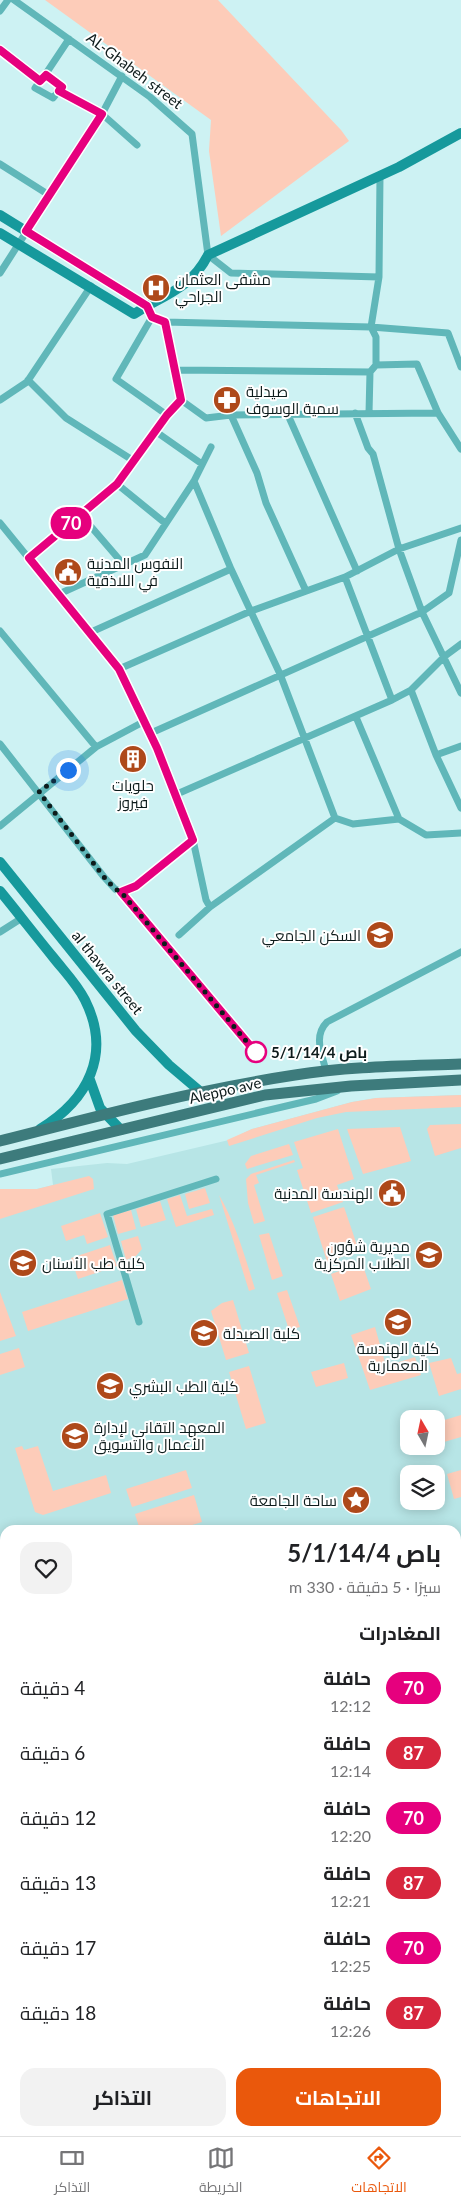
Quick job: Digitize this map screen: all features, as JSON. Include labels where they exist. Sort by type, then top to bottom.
[{"type":"main road","name":"Aleppo ave","points":[[0,1141],[202,1093],[295,1075],[326,1071],[461,1064]]},
{"type":"main road","name":"Aleppo ave","points":[[0,1159],[265,1095],[351,1086],[461,1080]]},
{"type":"street","points":[[0,11],[8,0]]},
{"type":"street","name":"AL-Ghabeh street","points":[[14,0],[150,97],[192,134],[208,255]]},
{"type":"street","points":[[46,75],[62,87],[53,98],[35,88],[46,75],[69,39]]},
{"type":"street","points":[[0,50],[40,81]]},
{"type":"street","points":[[0,273],[102,114],[122,76]]},
{"type":"street","points":[[59,91],[102,114],[137,145]]},
{"type":"street","points":[[0,233],[91,286],[134,314],[181,288],[201,270],[208,255],[380,174],[461,133]]},
{"type":"street","points":[[0,164],[49,195]]},
{"type":"street","points":[[369,414],[370,372],[376,365],[376,337],[371,327],[379,277],[380,174]]},
{"type":"street","points":[[0,215],[147,306],[152,317],[165,322],[371,327],[448,333],[461,367]]},
{"type":"street","points":[[208,255],[231,273],[379,277]]},
{"type":"street","points":[[0,400],[28,380],[91,286]]},
{"type":"street","points":[[152,317],[116,379],[167,415]]},
{"type":"street","points":[[165,322],[181,400],[206,418],[231,414],[438,413]]},
{"type":"street","points":[[376,365],[417,364],[438,413],[461,448]]},
{"type":"street","points":[[175,370],[370,372]]},
{"type":"street","points":[[28,380],[66,418],[134,461]]},
{"type":"street","points":[[29,558],[117,484],[167,415],[181,400]]},
{"type":"street","points":[[356,413],[368,448],[373,454],[399,549],[422,612],[445,656],[461,693]]},
{"type":"street","points":[[231,414],[257,473],[266,503],[306,592]]},
{"type":"street","points":[[288,415],[357,571]]},
{"type":"street","points":[[155,431],[202,464]]},
{"type":"street","points":[[59,594],[145,555],[194,480],[211,447]]},
{"type":"street","points":[[194,480],[231,569],[280,674],[335,818]]},
{"type":"street","points":[[117,484],[165,523]]},
{"type":"street","points":[[80,515],[124,565]]},
{"type":"street","points":[[0,522],[119,669],[151,733],[177,794],[193,840],[206,900],[210,906]]},
{"type":"street","points":[[119,669],[251,611],[344,577],[399,549],[461,528]]},
{"type":"street","points":[[151,733],[366,635],[422,612],[449,592],[461,540]]},
{"type":"street","points":[[89,633],[231,569]]},
{"type":"street","points":[[344,577],[392,700]]},
{"type":"street","points":[[0,631],[96,747]]},
{"type":"street","points":[[177,794],[356,717],[411,690],[445,656],[461,644]]},
{"type":"street","points":[[411,690],[436,755],[461,808]]},
{"type":"street","points":[[356,717],[399,819],[426,835],[461,834]]},
{"type":"street","points":[[0,826],[96,747],[145,721]]},
{"type":"street","points":[[0,744],[104,877],[115,889],[121,892],[257,1054]]},
{"type":"street","points":[[436,755],[461,746]]},
{"type":"street","points":[[335,818],[353,824],[399,819]]},
{"type":"street","points":[[180,935],[210,906],[335,818]]},
{"type":"street","points":[[121,892],[136,886],[193,840]]},
{"type":"street","name":"al thawra street","points":[[0,862],[136,1031],[169,1065],[202,1093]]},
{"type":"street","points":[[0,891],[78,988],[90,1012],[96,1040],[94,1067],[90,1080],[64,1111],[31,1133]]},
{"type":"street","points":[[0,932],[22,918]]},
{"type":"street","points":[[37,937],[46,933],[50,924]]},
{"type":"street","points":[[326,1071],[319,1040],[320,1030],[327,1022],[461,952]]},
{"type":"street","points":[[90,1080],[96,1099],[106,1116],[121,1130]]},
{"type":"street","points":[[0,1174],[316,1099],[351,1086]]},
{"type":"street","points":[[139,1322],[107,1214],[216,1179]]},
{"type":"shaded area","points":[[45,0],[218,0],[341,130],[349,141],[221,236],[209,151],[211,120]]},
{"type":"shaded area","points":[[461,1095],[461,1525],[0,1525],[0,1189],[37,1189],[53,1185],[51,1169],[107,1163],[127,1164],[229,1140],[252,1129],[352,1102],[376,1098]]},
{"type":"shaded area","points":[[461,1095],[461,1107],[346,1112],[317,1118],[229,1146],[227,1140],[252,1129],[352,1102],[376,1098]]},
{"type":"shaded area","points":[[461,1124],[461,1148],[435,1156],[427,1129],[430,1125]]},
{"type":"shaded area","points":[[400,1127],[411,1161],[363,1174],[347,1129]]},
{"type":"shaded area","points":[[338,1129],[354,1179],[337,1185],[343,1202],[311,1213],[297,1170],[303,1168],[294,1142]]},
{"type":"shaded area","points":[[289,1144],[293,1155],[247,1169],[245,1164],[251,1156]]},
{"type":"shaded area","points":[[294,1160],[295,1162],[256,1175],[259,1183],[254,1185],[265,1221],[254,1224],[248,1203],[246,1179],[251,1174]]},
{"type":"shaded area","points":[[89,1176],[93,1179],[94,1189],[0,1219],[0,1189],[37,1189]]},
{"type":"shaded area","points":[[205,1188],[210,1203],[189,1209],[185,1194]]},
{"type":"shaded area","points":[[180,1195],[187,1216],[212,1209],[214,1215],[176,1227],[167,1199]]},
{"type":"shaded area","points":[[219,1195],[235,1229],[255,1289],[249,1291]]},
{"type":"shaded area","points":[[160,1201],[166,1220],[141,1227],[136,1209]]},
{"type":"shaded area","points":[[344,1207],[359,1251],[327,1262],[313,1217]]},
{"type":"shaded area","points":[[131,1210],[136,1229],[118,1234],[113,1215]]},
{"type":"shaded area","points":[[100,1213],[108,1237],[87,1244],[84,1235],[66,1241],[61,1226]]},
{"type":"shaded area","points":[[269,1233],[283,1276],[272,1280],[259,1235]]},
{"type":"shaded area","points":[[138,1236],[142,1249],[136,1256],[126,1260],[121,1241]]},
{"type":"shaded area","points":[[110,1245],[117,1266],[78,1279],[71,1258]]},
{"type":"shaded area","points":[[362,1263],[371,1289],[340,1301],[331,1274]]},
{"type":"shaded area","points":[[122,1280],[128,1299],[28,1331],[22,1312]]},
{"type":"shaded area","points":[[287,1290],[300,1327],[289,1330],[277,1293]]},
{"type":"shaded area","points":[[0,1292],[16,1336],[0,1341]]},
{"type":"shaded area","points":[[233,1300],[249,1353],[226,1360],[211,1311],[222,1303]]},
{"type":"shaded area","points":[[375,1327],[386,1366],[415,1357],[421,1375],[370,1390],[351,1335]]},
{"type":"shaded area","points":[[19,1348],[25,1367],[0,1375],[0,1354]]},
{"type":"shaded area","points":[[451,1358],[457,1374],[461,1373],[461,1389],[439,1396],[429,1363]]},
{"type":"shaded area","points":[[344,1363],[348,1378],[316,1387],[311,1372]]},
{"type":"shaded area","points":[[249,1366],[266,1423],[246,1429],[229,1372]]},
{"type":"shaded area","points":[[461,1415],[461,1437],[445,1442],[445,1420]]},
{"type":"shaded area","points":[[22,1446],[24,1450],[38,1446],[53,1491],[106,1475],[111,1493],[43,1515],[35,1512],[15,1448]]},
{"type":"shaded area","points":[[186,1470],[192,1488],[132,1507],[126,1489]]},
{"type":"shaded area","points":[[461,1470],[461,1497],[454,1499],[447,1474]]},
{"type":"shaded area","points":[[194,1495],[202,1522],[192,1525],[138,1525],[135,1514]]},
{"type":"bus line","name":"70","points":[[0,50],[40,81],[46,75],[62,87],[59,91],[102,114],[26,231],[147,306],[152,317],[165,322],[181,400],[167,415],[117,484],[29,558],[119,669],[145,721],[177,794],[193,840],[136,886],[121,892],[257,1054]]},
{"type":"place","name":"مشفى العثمان الجراحي","points":[[156,288]]},
{"type":"place","name":"صيدلية سمية الوسوف","points":[[227,400]]},
{"type":"place","name":"النفوس المدنية في اللاذقية","points":[[68,572]]},
{"type":"place","name":"حلويات فيروز","points":[[133,759]]},
{"type":"place","name":"السكن الجامعي","points":[[380,935]]},
{"type":"place","name":"باص 5/1/14/4","points":[[256,1052]]},
{"type":"place","name":"الهندسة المدنية","points":[[392,1193]]},
{"type":"place","name":"مديرية شؤون الطلاب المركزية","points":[[429,1255]]},
{"type":"place","name":"كلية طب الأسنان","points":[[23,1263]]},
{"type":"place","name":"كلية الهندسة المعمارية","points":[[398,1322]]},
{"type":"place","name":"كلية الصيدلة","points":[[204,1333]]},
{"type":"place","name":"كلية الطب البشري","points":[[110,1386]]},
{"type":"place","name":"المعهد التقاني لإدارة الأعمال والتسويق","points":[[75,1436]]},
{"type":"place","name":"ساحة الجامعة","points":[[356,1500]]},
{"type":"route","points":[[68,770],[39,792],[104,877],[115,889],[121,892],[257,1054],[256,1052]]}]
